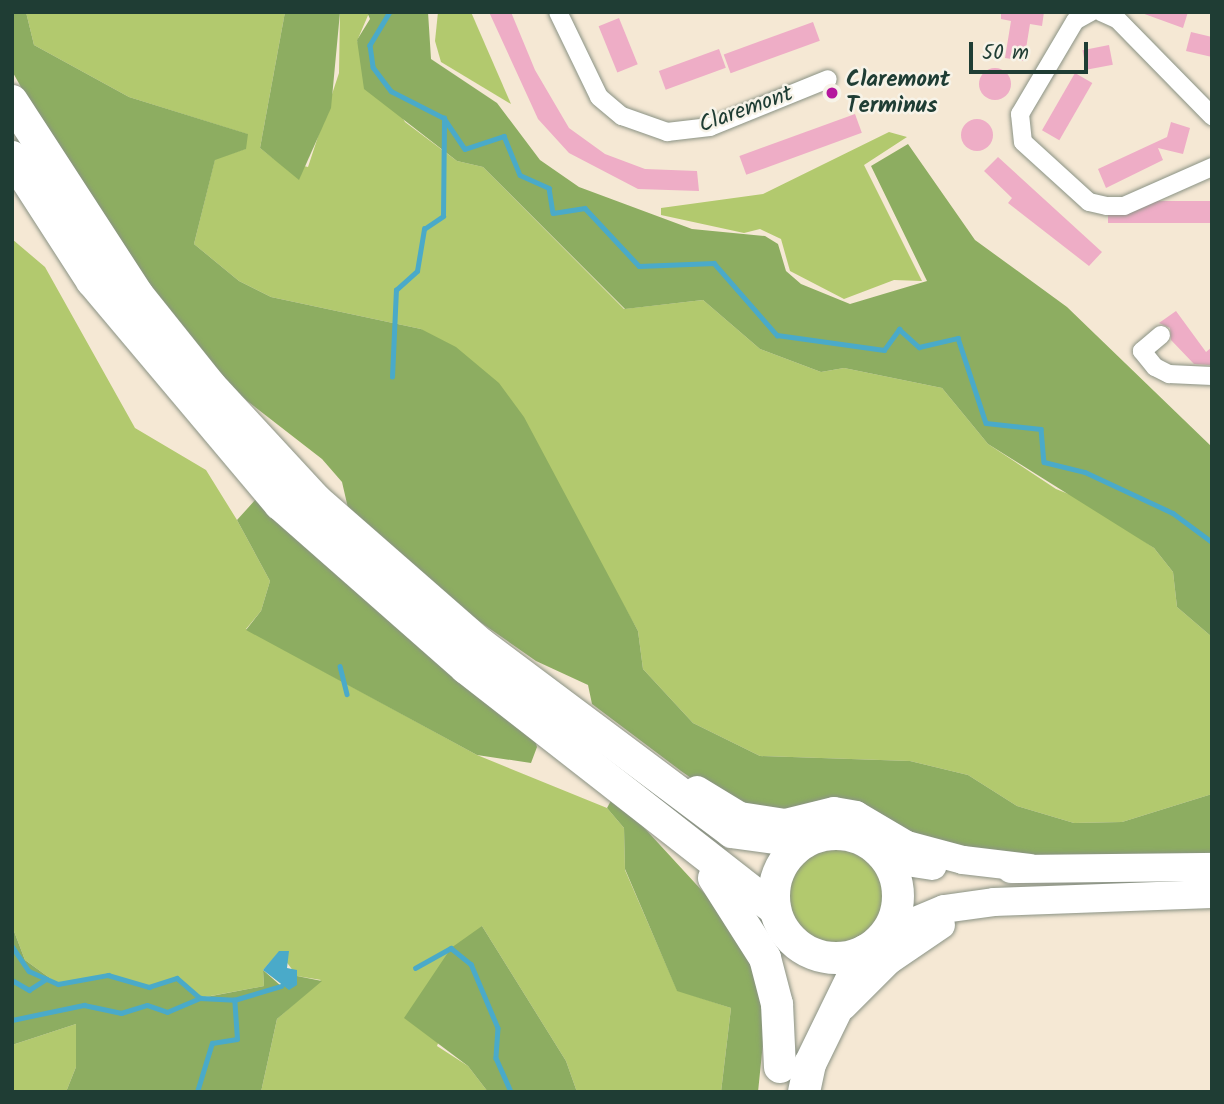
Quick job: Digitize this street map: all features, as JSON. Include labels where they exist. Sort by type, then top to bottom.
[{"type":"highway","points":[[12,101],[138,295],[264,447],[446,616],[732,832],[804,842],[839,833],[874,846],[887,859],[899,896],[833,1017],[804,1092]]},
{"type":"highway","points":[[12,157],[108,301],[281,504],[466,668],[681,835],[824,957],[876,942]]},
{"type":"highway","points":[[681,835],[741,912],[765,958],[776,1004],[777,1080]]},
{"type":"highway","points":[[777,1080],[790,1015],[779,871],[804,842]]},
{"type":"main road","points":[[624,751],[664,767],[740,816],[785,823],[834,811],[856,815],[907,845],[963,860],[1030,868]]},
{"type":"main road","points":[[887,859],[967,872],[1030,868],[1212,867]]},
{"type":"main road","points":[[876,942],[944,909],[994,902],[1212,894]]},
{"type":"main road","points":[[833,1017],[912,942],[994,902]]},
{"type":"street","name":"Claremont","points":[[558,12],[599,97],[622,116],[667,132],[710,127],[828,79]]},
{"type":"street","points":[[1091,12],[1075,21],[1020,114],[1023,142],[1089,202],[1107,206],[1124,205],[1212,167]]},
{"type":"street","points":[[1101,12],[1117,19],[1212,116]]},
{"type":"street","points":[[1161,335],[1142,351],[1155,367],[1168,374],[1212,376]]},
{"type":"green space","points":[[12,12],[26,12],[34,45],[129,97],[248,134],[246,149],[215,160],[194,244],[239,281],[271,297],[421,329],[456,347],[499,383],[524,417],[638,631],[643,669],[693,723],[760,756],[910,761],[968,775],[1017,806],[1074,823],[1122,822],[1212,794],[1212,857],[1024,860],[721,799],[681,771],[592,704],[588,685],[536,661],[460,608],[348,508],[342,482],[322,459],[228,386],[182,333],[69,173],[12,71]]},
{"type":"green space","points":[[26,12],[285,12],[260,148],[274,159],[308,167],[339,73],[340,12],[369,13],[357,41],[405,122],[457,161],[483,167],[624,309],[703,300],[760,349],[821,372],[844,368],[942,388],[988,444],[1056,489],[1086,501],[1154,548],[1173,572],[1177,607],[1212,637],[1212,794],[1122,822],[1074,823],[1017,806],[968,775],[910,761],[760,756],[693,723],[643,669],[638,631],[541,457],[421,329],[271,297],[239,281],[194,244],[215,159],[245,149],[247,134],[129,97],[34,45]]},
{"type":"green space","points":[[285,12],[340,12],[331,108],[299,180],[260,148]]},
{"type":"green space","points":[[367,12],[428,12],[431,59],[497,103],[540,160],[579,187],[692,229],[765,236],[778,244],[786,271],[801,284],[850,304],[927,281],[871,166],[908,144],[975,240],[1067,307],[1212,447],[1212,637],[1177,607],[1173,572],[1154,548],[988,444],[942,388],[844,368],[821,372],[760,349],[703,300],[625,309],[483,167],[457,161],[364,89],[357,40],[370,19]]},
{"type":"green space","points":[[438,12],[471,12],[511,104],[441,62],[435,41]]},
{"type":"green space","points":[[889,132],[907,137],[864,165],[922,281],[894,280],[844,299],[790,271],[781,239],[760,229],[744,233],[661,215],[661,208],[763,194]]},
{"type":"green space","points":[[12,239],[45,267],[135,428],[206,470],[237,520],[270,581],[261,611],[246,629],[477,755],[607,808],[624,828],[625,870],[677,990],[731,1008],[721,1092],[577,1092],[566,1061],[482,926],[437,1046],[468,1066],[488,1092],[261,1092],[277,1019],[321,980],[297,976],[279,952],[263,970],[264,986],[200,998],[177,978],[149,987],[108,975],[58,984],[25,960],[12,926]]},
{"type":"green space","points":[[257,498],[533,733],[537,747],[531,763],[477,755],[246,630],[261,611],[270,581],[237,520]]},
{"type":"green space","points":[[614,795],[729,920],[757,969],[766,1013],[758,1092],[721,1092],[731,1008],[677,991],[625,869],[624,828],[607,808]]},
{"type":"green space","points":[[836,850],[854,854],[869,864],[879,879],[883,897],[879,915],[869,930],[854,940],[836,944],[818,940],[803,930],[793,915],[789,897],[793,879],[803,864],[818,854]]},
{"type":"green space","points":[[12,926],[25,960],[58,984],[108,975],[149,987],[177,978],[201,998],[264,986],[263,970],[281,986],[297,976],[322,981],[277,1019],[261,1092],[66,1092],[76,1067],[76,1024],[12,1045]]},
{"type":"green space","points":[[482,926],[566,1061],[577,1092],[488,1092],[468,1066],[404,1018],[451,948]]},
{"type":"green space","points":[[76,1024],[76,1067],[66,1092],[12,1092],[12,1045]]},
{"type":"water","points":[[279,951],[289,951],[287,968],[297,970],[297,985],[289,990],[263,970]]},
{"type":"building","points":[[489,12],[511,12],[535,70],[569,128],[605,154],[645,169],[697,171],[699,191],[638,189],[569,153],[538,119]]},
{"type":"building","points":[[1001,12],[1044,12],[1042,26],[1030,24],[1024,61],[1005,58],[1011,21],[1001,19]]},
{"type":"building","points":[[1139,12],[1188,12],[1183,28]]},
{"type":"building","points":[[619,18],[638,64],[617,73],[599,26]]},
{"type":"building","points":[[813,22],[820,41],[731,73],[724,54]]},
{"type":"building","points":[[1191,32],[1212,37],[1212,57],[1186,51]]},
{"type":"building","points":[[1109,45],[1113,65],[1086,70],[1082,50]]},
{"type":"building","points":[[719,49],[726,68],[666,90],[659,71]]},
{"type":"building","points":[[995,68],[1006,73],[1011,84],[1006,95],[995,100],[984,95],[979,84],[984,73]]},
{"type":"building","points":[[1075,73],[1092,83],[1059,140],[1042,130]]},
{"type":"building","points":[[855,114],[862,133],[746,175],[739,156]]},
{"type":"building","points":[[977,119],[988,124],[993,135],[988,146],[977,151],[966,146],[961,135],[966,124]]},
{"type":"building","points":[[1171,122],[1190,128],[1183,154],[1158,148],[1163,160],[1106,188],[1098,169],[1167,137]]},
{"type":"building","points":[[998,157],[1102,252],[1089,266],[1008,203],[1012,198],[984,171]]},
{"type":"building","points":[[1108,201],[1212,201],[1212,223],[1108,223]]},
{"type":"building","points":[[1176,311],[1206,352],[1212,347],[1210,365],[1194,364],[1171,340],[1170,328],[1159,323]]},
{"type":"waterway","points":[[390,12],[370,45],[373,67],[391,91],[444,118],[465,149],[504,136],[520,175],[549,188],[553,213],[585,208],[639,266],[714,263],[777,335],[884,350],[899,329],[919,347],[958,338],[986,423],[1041,429],[1044,462],[1085,472],[1173,513],[1212,542]]},
{"type":"waterway","points":[[392,377],[396,290],[417,271],[424,229],[443,216],[444,118]]},
{"type":"waterway","points":[[340,666],[347,694]]},
{"type":"waterway","points":[[12,946],[29,971],[58,984],[108,975],[149,987],[177,978],[200,998]]},
{"type":"waterway","points":[[415,968],[451,948],[471,964],[498,1028],[496,1058],[511,1092]]},
{"type":"waterway","points":[[12,980],[29,990],[46,979]]},
{"type":"waterway","points":[[12,1020],[84,1005],[121,1013],[147,1005],[167,1012],[200,998],[234,1000],[281,986]]},
{"type":"waterway","points":[[197,1092],[212,1043],[237,1039],[234,1000]]},
{"type":"place","name":"Claremont Terminus","points":[[832,93]]}]
